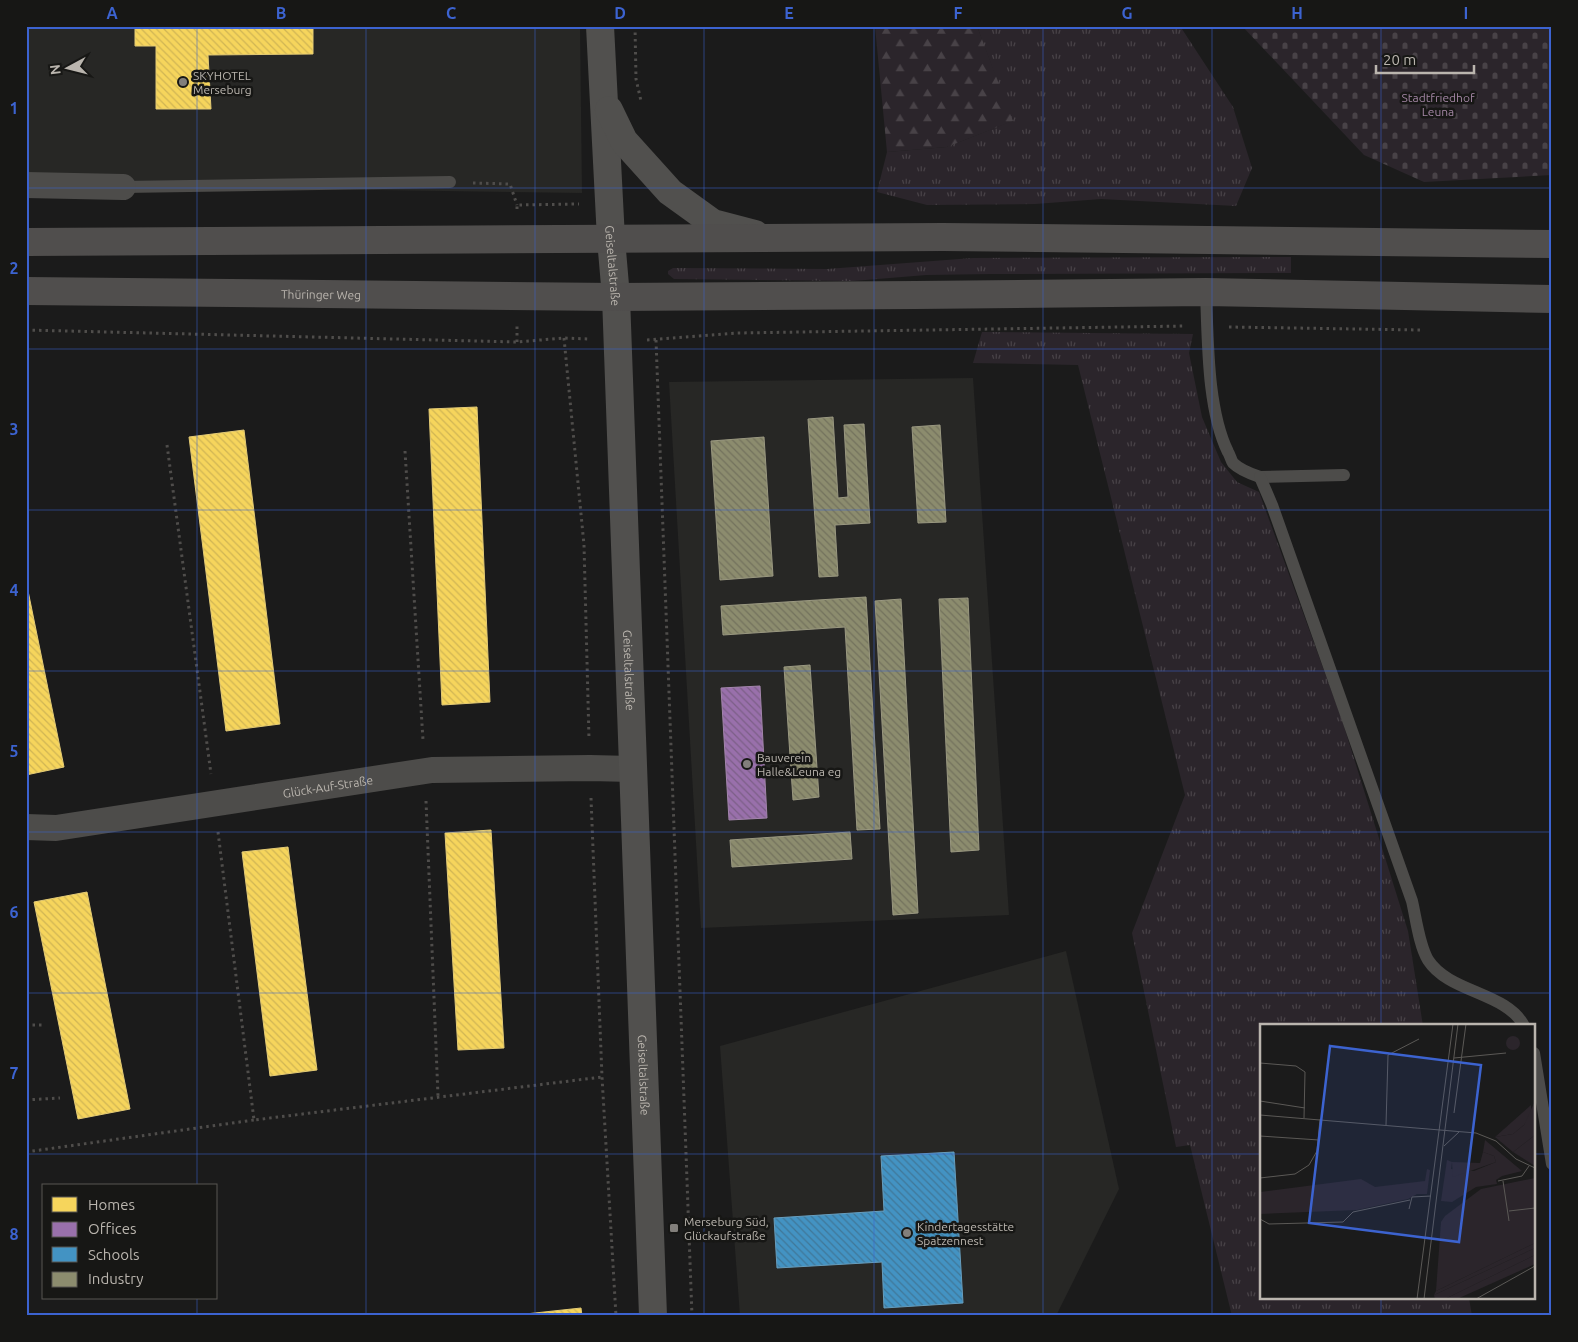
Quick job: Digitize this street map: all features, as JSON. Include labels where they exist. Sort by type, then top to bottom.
[{"type":"main road","points":[[26,242],[943,237],[1552,244]]},
{"type":"main road","name":"Thüringer Weg","points":[[26,291],[616,297],[1206,292],[1552,298]]},
{"type":"street","name":"Geiseltalstraße","points":[[600,26],[611,239],[616,297],[653,1316]]},
{"type":"street","points":[[604,98],[624,141],[670,192],[713,223],[771,238]]},
{"type":"street","points":[[26,185],[123,187]]},
{"type":"street","name":"Glück-Auf-Straße","points":[[26,827],[56,828],[432,770],[632,769]]},
{"type":"lane","points":[[123,187],[450,182]]},
{"type":"lane","points":[[1206,292],[1209,354],[1215,414],[1223,443],[1233,463],[1249,474],[1260,477],[1344,475]]},
{"type":"lane","points":[[1260,477],[1276,514],[1412,901],[1421,940],[1428,960],[1447,978],[1497,1001],[1520,1018],[1523,1024]]},
{"type":"lane","points":[[1536,1064],[1552,1164]]},
{"type":"path","points":[[450,182],[510,184],[517,205]]},
{"type":"path","points":[[26,330],[517,342],[564,338],[656,340],[738,333],[1207,326],[1290,328]]},
{"type":"path","points":[[564,338],[584,545],[590,768],[602,1077],[616,1316]]},
{"type":"path","points":[[656,340],[692,1316]]},
{"type":"path","points":[[166,445],[215,804],[254,1120]]},
{"type":"path","points":[[26,1025],[45,1025]]},
{"type":"path","points":[[26,1152],[254,1120],[602,1077]]},
{"type":"path","points":[[26,1100],[60,1098]]},
{"type":"shaded area","points":[[26,26],[580,26],[582,193],[26,185]]},
{"type":"shaded area","points":[[973,378],[1009,915],[701,928],[669,382]]},
{"type":"shaded area","points":[[1066,951],[1119,1189],[1056,1316],[740,1316],[720,1046]]},
{"type":"green space","points":[[875,26],[977,26],[1013,121],[947,147],[887,152]]},
{"type":"green space","points":[[977,26],[1180,26],[1233,107],[1252,168],[1236,206],[1101,199],[1035,204],[927,205],[877,192],[887,152],[947,147],[1012,121]]},
{"type":"green space","name":"Stadtfriedhof Leuna","points":[[1242,26],[1552,26],[1552,175],[1424,182],[1364,155]]},
{"type":"green space","points":[[1291,257],[1291,273],[926,275],[853,281],[674,279],[668,274],[668,271],[673,268],[827,269],[973,258]]},
{"type":"green space","points":[[982,332],[1193,334],[1189,353],[1202,417],[1221,462],[1237,482],[1259,492],[1341,717],[1408,931],[1423,1024],[1260,1024],[1260,1300],[1469,1300],[1472,1316],[1232,1316],[1190,1145],[1176,1147],[1132,933],[1185,795],[1078,365],[973,363]]},
{"type":"building: Homes","name":"SKYHOTEL Merseburg","points":[[135,26],[313,26],[313,54],[208,55],[211,109],[156,109],[156,46],[135,46]]},
{"type":"building: Homes","points":[[477,407],[490,702],[442,705],[429,409]]},
{"type":"building: Homes","points":[[244,430],[280,724],[226,731],[189,437]]},
{"type":"building: Homes","points":[[26,581],[64,767],[26,775]]},
{"type":"building: Homes","points":[[491,830],[504,1048],[458,1050],[445,833]]},
{"type":"building: Homes","points":[[288,847],[317,1070],[270,1076],[242,852]]},
{"type":"building: Homes","points":[[87,892],[130,1109],[78,1119],[34,902]]},
{"type":"building: Homes","points":[[581,1308],[582,1316],[507,1316]]},
{"type":"building: Offices","points":[[760,686],[767,818],[729,820],[721,688]]},
{"type":"building: Schools","points":[[954,1152],[963,1303],[884,1308],[882,1262],[777,1268],[774,1218],[884,1211],[881,1156]]},
{"type":"building: Industry","points":[[833,417],[838,498],[848,497],[844,425],[864,424],[870,523],[835,525],[838,576],[819,577],[808,419]]},
{"type":"building: Industry","points":[[940,425],[946,522],[918,523],[912,427]]},
{"type":"building: Industry","points":[[764,437],[773,576],[720,580],[711,441]]},
{"type":"building: Industry","points":[[866,597],[880,829],[857,830],[845,627],[723,635],[721,606]]},
{"type":"building: Industry","points":[[968,598],[979,850],[951,852],[939,599]]},
{"type":"building: Industry","points":[[901,599],[918,913],[893,915],[875,601]]},
{"type":"building: Industry","points":[[810,665],[819,797],[793,800],[784,667]]},
{"type":"building: Industry","points":[[850,832],[852,859],[732,867],[730,840]]},
{"type":"place","name":"SKYHOTEL Merseburg","points":[[183,82]]},
{"type":"place","name":"Bauverein Halle&Leuna eg","points":[[747,764]]},
{"type":"place","name":"Merseburg Süd, Glückaufstraße","points":[[674,1228]]},
{"type":"place","name":"Kindertagesstätte Spatzennest","points":[[907,1233]]}]
